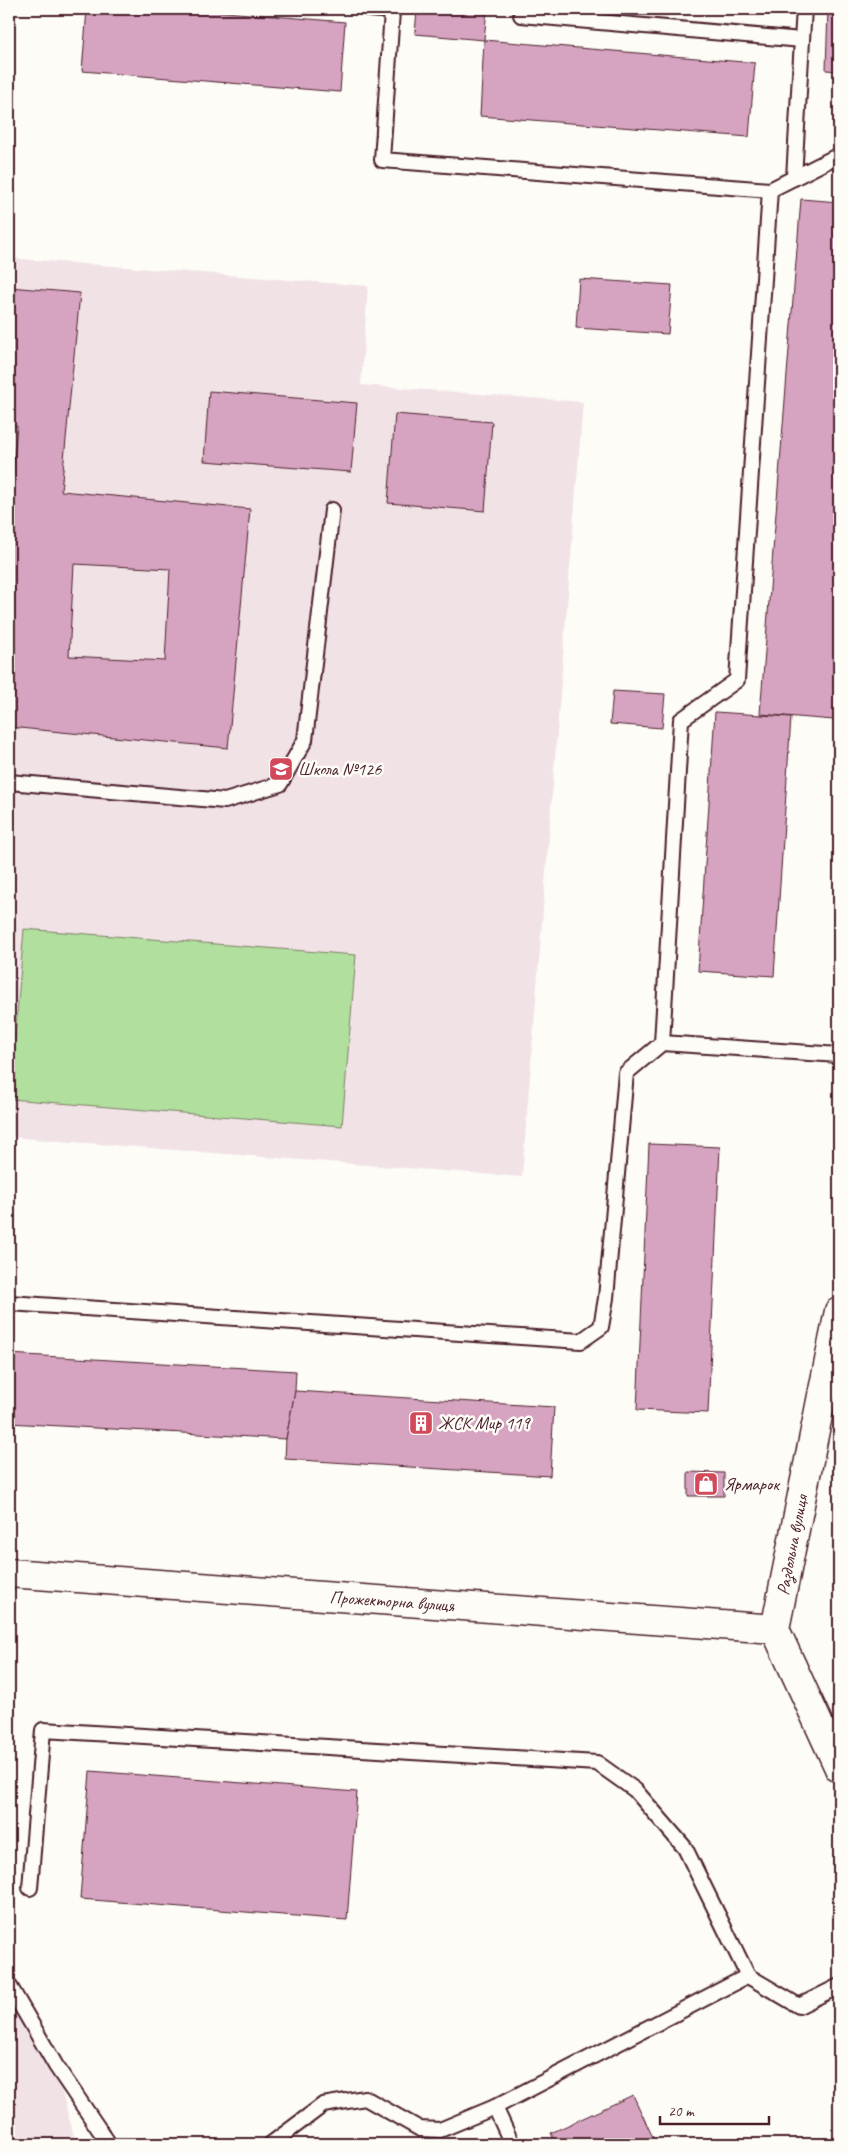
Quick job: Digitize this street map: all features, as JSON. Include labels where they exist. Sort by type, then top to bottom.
[{"type":"street","name":"Раздольна вулиця","points":[[775,1629],[839,1312]]},
{"type":"street","name":"Прожекторна вулиця","points":[[9,1573],[775,1629]]},
{"type":"street","points":[[775,1629],[839,1768]]},
{"type":"lane","points":[[370,9],[393,10],[382,160],[770,190],[839,155]]},
{"type":"lane","points":[[794,178],[804,9]]},
{"type":"lane","points":[[522,15],[802,40]]},
{"type":"lane","points":[[662,1043],[681,720],[737,680],[770,190]]},
{"type":"lane","points":[[9,782],[225,801],[280,784],[305,740],[332,510]]},
{"type":"lane","points":[[9,1303],[581,1341],[601,1327],[606,1298],[626,1073],[662,1043],[839,1056]]},
{"type":"lane","points":[[30,1888],[42,1730],[597,1763],[635,1790],[685,1848],[748,1976],[798,2006],[839,1986]]},
{"type":"lane","points":[[271,2144],[323,2105],[365,2098],[420,2129],[440,2130],[495,2107],[748,1976]]},
{"type":"lane","points":[[9,1986],[56,2066],[109,2144]]},
{"type":"lane","points":[[495,2107],[512,2144]]},
{"type":"shaded area","name":"Школа №126","points":[[9,258],[368,286],[361,385],[583,402],[522,1177],[9,1137]]},
{"type":"shaded area","points":[[9,1992],[53,2058],[76,2144],[9,2144]]},
{"type":"green space","points":[[24,929],[356,955],[342,1126],[10,1099]]},
{"type":"building","points":[[87,9],[189,9],[345,22],[340,92],[82,71]]},
{"type":"building","points":[[417,9],[487,9],[484,40],[415,34]]},
{"type":"building","points":[[828,9],[839,9],[839,71],[826,70]]},
{"type":"building","points":[[484,40],[755,63],[749,137],[480,116]]},
{"type":"building","points":[[801,199],[839,202],[839,657],[834,720],[760,714]]},
{"type":"building","points":[[579,279],[672,285],[668,334],[576,328]]},
{"type":"building","points":[[9,287],[80,293],[61,491],[250,509],[228,748],[9,727],[9,513],[17,426],[9,425]],"holes":[[[74,564],[170,569],[165,661],[69,656]]]},
{"type":"building","points":[[209,391],[357,403],[351,472],[204,461]]},
{"type":"building","points":[[395,414],[492,422],[485,511],[388,503]]},
{"type":"building","points":[[613,691],[665,694],[662,728],[610,724]]},
{"type":"building","points":[[715,712],[791,717],[774,976],[698,971]]},
{"type":"building","points":[[649,1144],[720,1147],[708,1413],[637,1410]]},
{"type":"building","points":[[9,1354],[296,1371],[295,1391],[286,1439],[9,1423]]},
{"type":"building","name":"ЖСК Мир 119","points":[[295,1391],[554,1407],[550,1476],[285,1459],[286,1439]]},
{"type":"building","name":"Ярмарок","points":[[688,1472],[724,1473],[724,1496],[688,1496]]},
{"type":"building","points":[[90,1771],[357,1792],[347,1920],[80,1899]]},
{"type":"building","points":[[633,2095],[656,2144],[556,2144],[551,2133]]},
{"type":"place","name":"Школа №126","points":[[281,769]]},
{"type":"place","name":"ЖСК Мир 119","points":[[421,1423]]},
{"type":"place","name":"Ярмарок","points":[[706,1484]]}]
